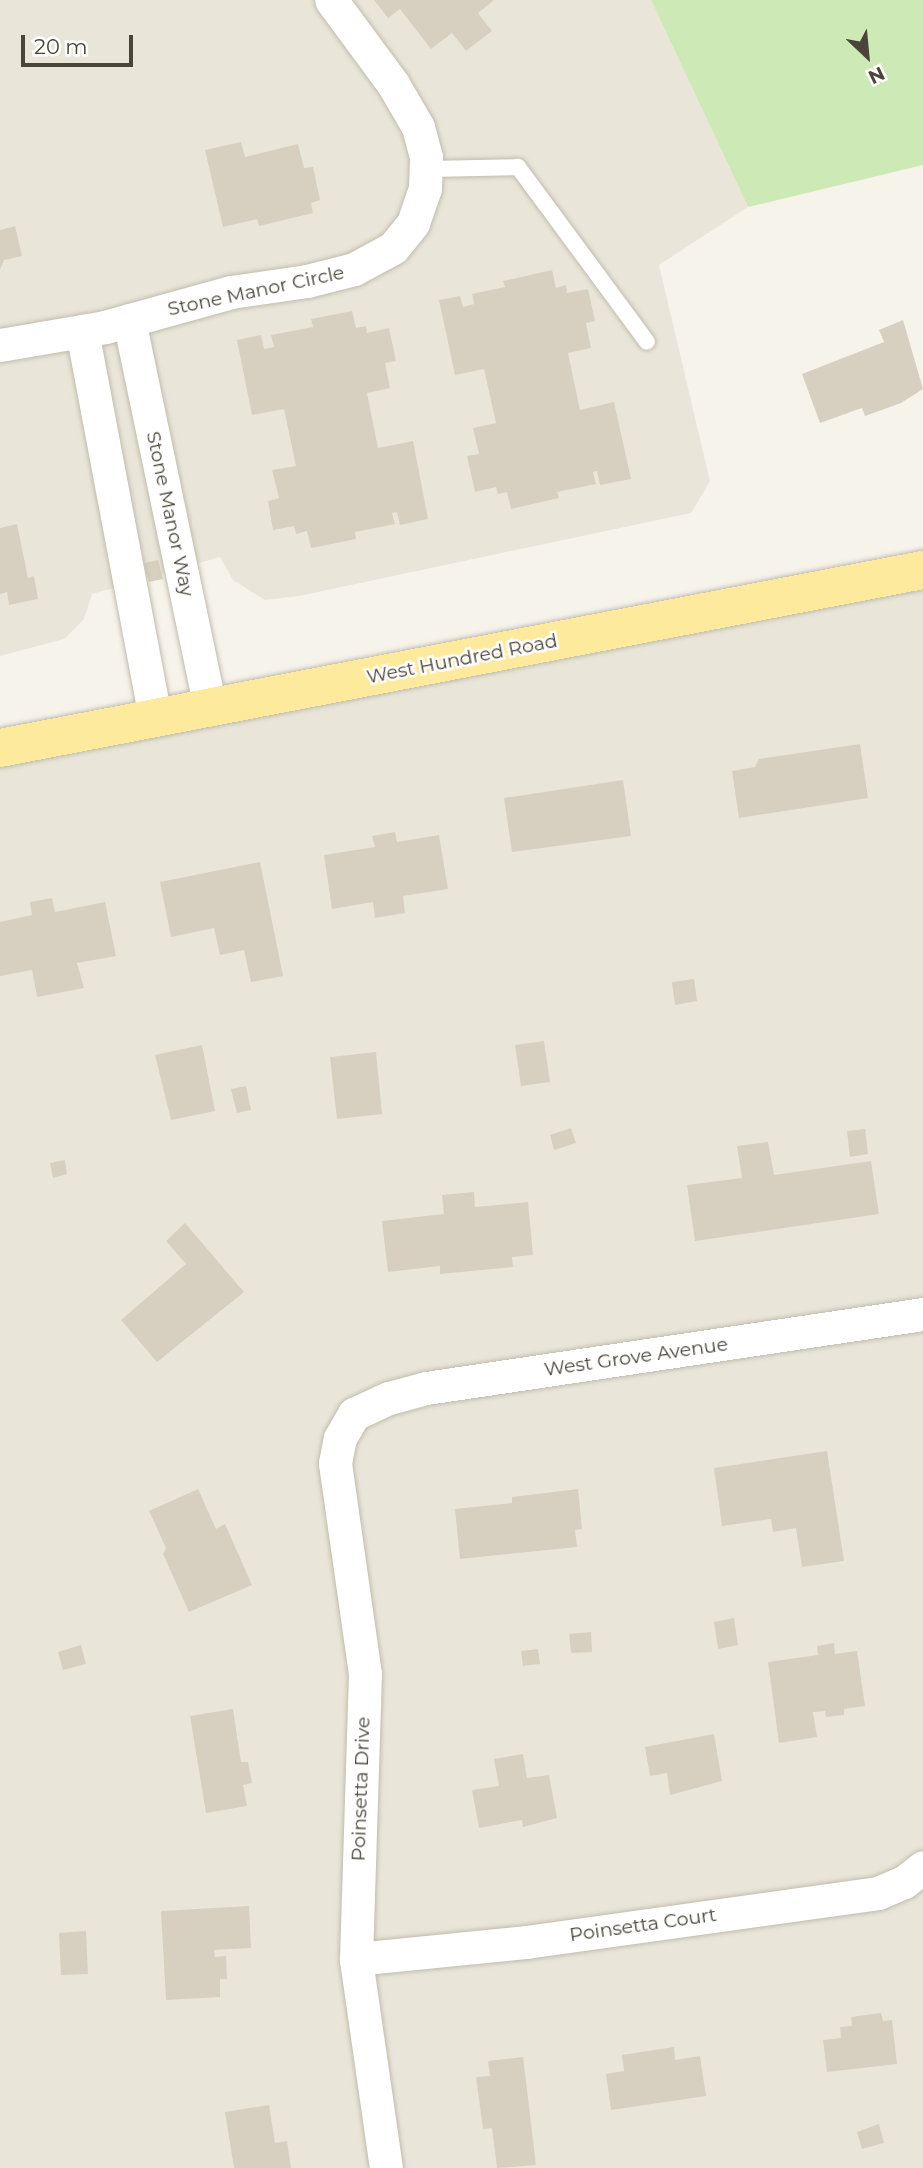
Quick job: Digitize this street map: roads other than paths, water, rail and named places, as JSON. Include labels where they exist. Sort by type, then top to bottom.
[{"type":"main road","name":"West Hundred Road","points":[[0,748],[923,570]]},
{"type":"street","name":"Stone Manor Circle","points":[[0,345],[82,331],[231,292],[307,281],[354,269],[383,255],[413,223],[425,188],[426,157],[418,127],[394,84],[331,0]]},
{"type":"street","name":"Stone Manor Way","points":[[129,320],[210,707]]},
{"type":"street","points":[[82,331],[155,718]]},
{"type":"street","name":"West Grove Avenue","points":[[354,1414],[389,1398],[425,1388],[923,1314]]},
{"type":"street","name":"Poinsetta Drive","points":[[354,1414],[340,1438],[335,1464],[365,1674],[356,1958],[386,2168]]},
{"type":"street","name":"Poinsetta Court","points":[[356,1958],[526,1942],[878,1893],[904,1882],[923,1867]]},
{"type":"lane","points":[[426,169],[518,167],[648,342]]}]
